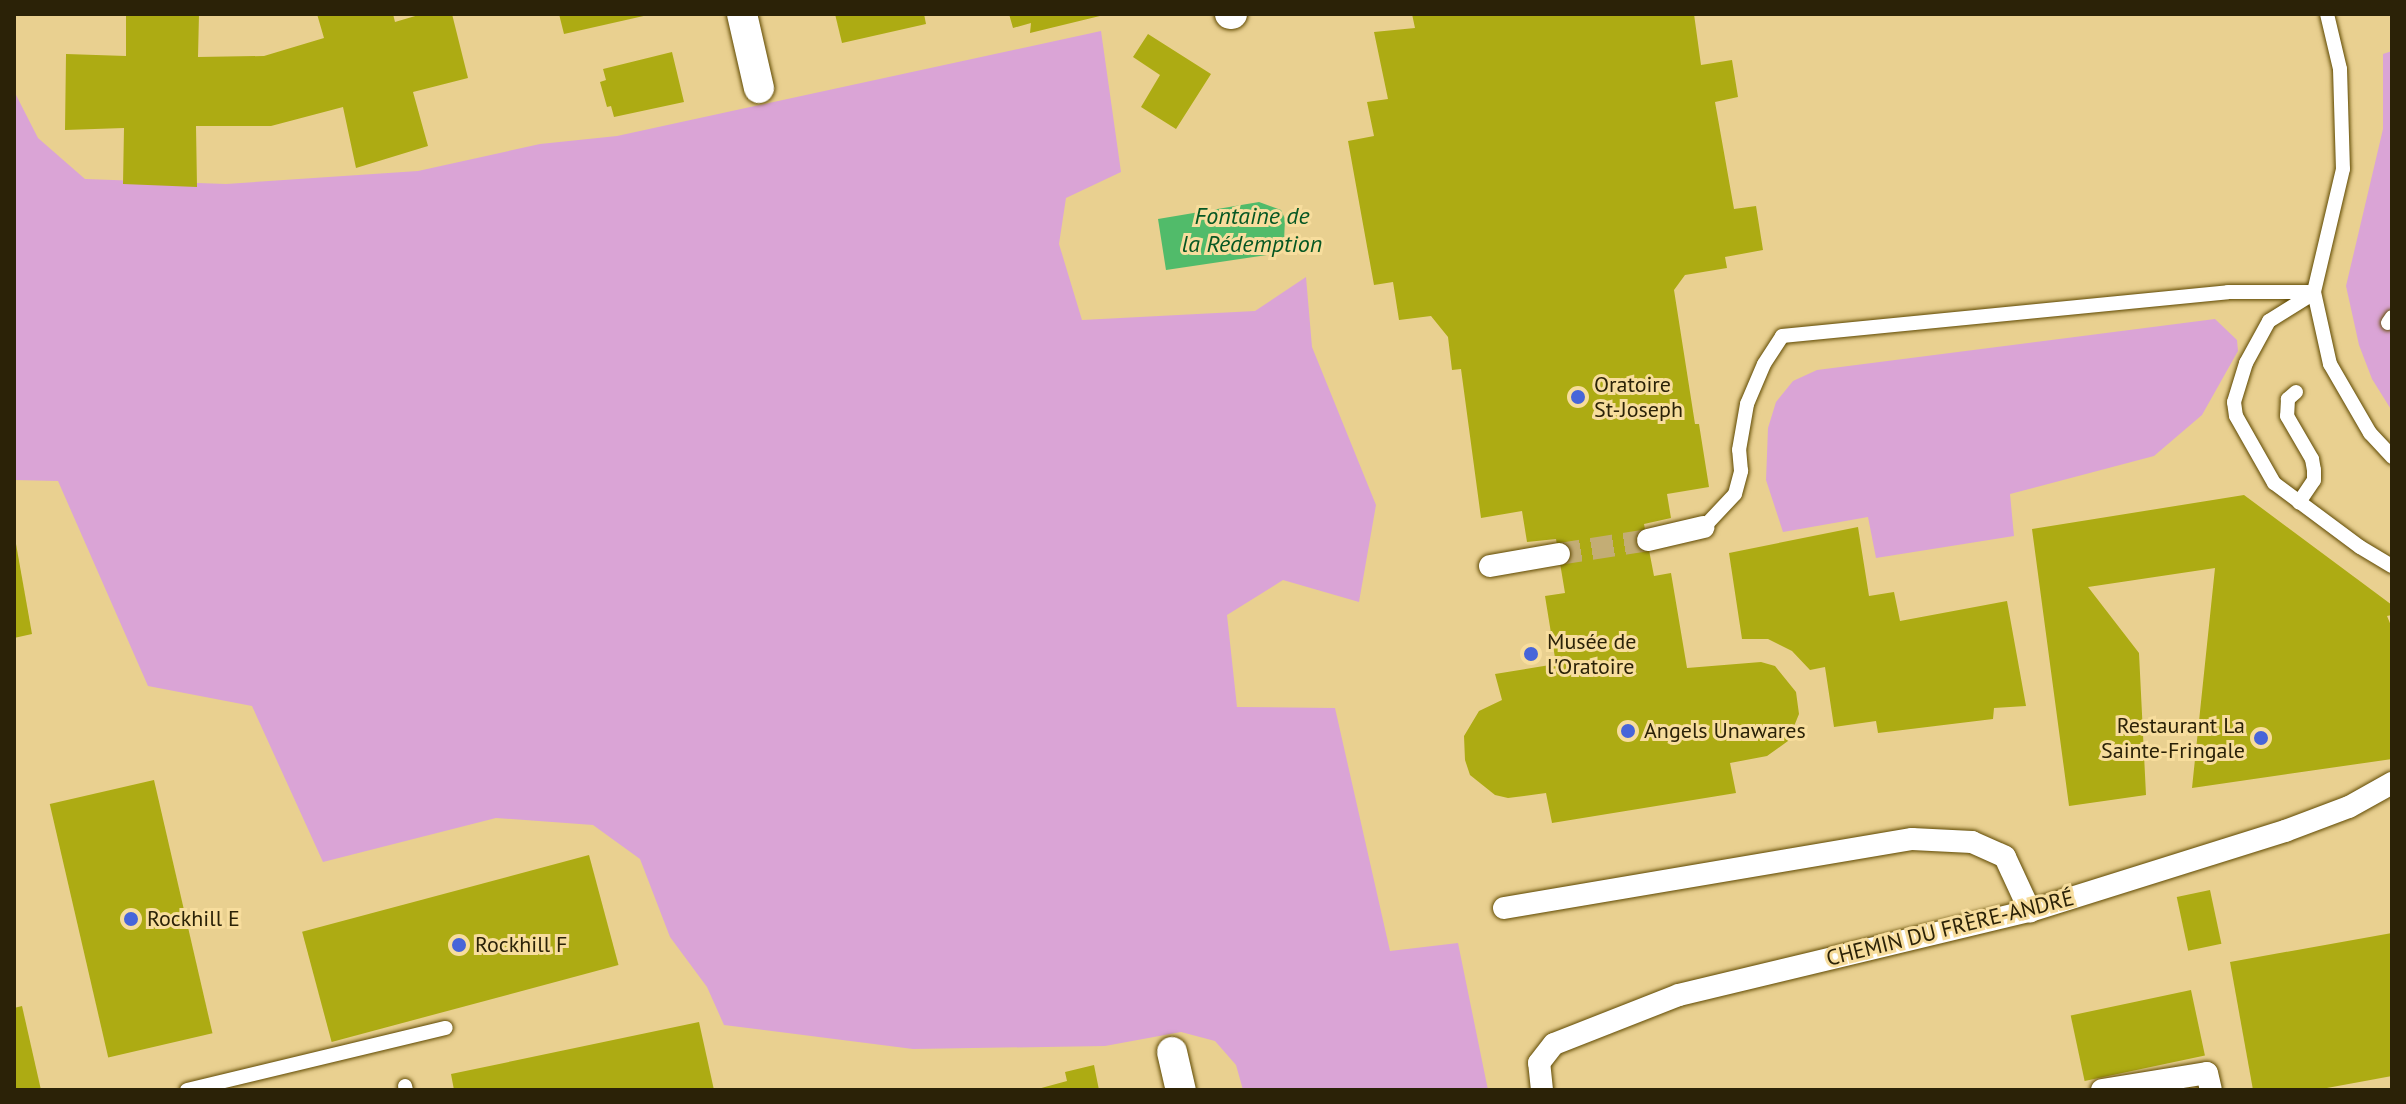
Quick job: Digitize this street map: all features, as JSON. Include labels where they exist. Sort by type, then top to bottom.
[{"type":"street","points":[[742,14],[759,88]]},
{"type":"street","points":[[1648,540],[1704,527]]},
{"type":"street","points":[[1490,566],[1559,554]]},
{"type":"street","name":"CHEMIN DU FRÈRE-ANDRÉ","points":[[1542,1090],[1539,1063],[1554,1044],[1679,995],[2030,911],[2285,831],[2349,807],[2392,783]]},
{"type":"street","points":[[1504,908],[1912,839],[1972,842],[2005,857],[2025,893],[2030,911]]},
{"type":"street","points":[[1172,1052],[1181,1090]]},
{"type":"street","points":[[2102,1090],[2207,1073],[2211,1090]]},
{"type":"lane","points":[[2327,14],[2340,69],[2343,169],[2314,292],[2330,364],[2370,433],[2392,457]]},
{"type":"lane","points":[[1704,527],[1735,494],[1741,471],[1739,450],[1747,404],[1764,364],[1782,336],[2228,292],[2314,292]]},
{"type":"lane","points":[[2314,292],[2269,321],[2246,363],[2234,402],[2240,426],[2274,483],[2392,566]]},
{"type":"lane","points":[[2296,392],[2288,399],[2287,416],[2312,459],[2314,470],[2314,480],[2299,502]]},
{"type":"lane","points":[[187,1090],[446,1028]]},
{"type":"shaded area","points":[[1101,31],[1121,172],[1066,198],[1059,244],[1082,320],[1255,311],[1306,277],[1312,347],[1376,505],[1359,602],[1283,580],[1227,615],[1237,707],[1335,708],[1390,951],[1458,943],[1488,1090],[1243,1090],[1236,1065],[1215,1041],[1181,1032],[1105,1046],[913,1049],[724,1025],[707,987],[670,937],[640,859],[593,825],[496,818],[323,862],[252,706],[148,686],[58,481],[14,480],[14,91],[38,138],[85,179],[226,184],[418,171],[540,144],[617,136]]},
{"type":"shaded area","points":[[2392,51],[2392,411],[2372,379],[2359,345],[2346,286],[2383,129],[2383,54]]},
{"type":"shaded area","points":[[2215,319],[2237,340],[2238,351],[2202,415],[2154,456],[2010,494],[2014,536],[1876,558],[1868,517],[1783,532],[1766,480],[1768,428],[1776,402],[1793,381],[1817,370]]},
{"type":"water","name":"Fontaine de la Rédemption","points":[[1259,202],[1281,210],[1285,219],[1284,241],[1276,250],[1267,255],[1166,270],[1158,219]]},
{"type":"building","points":[[126,14],[199,14],[198,57],[264,56],[324,38],[317,14],[393,14],[395,22],[422,14],[452,14],[468,78],[413,92],[428,146],[356,168],[343,107],[271,126],[196,126],[197,187],[123,184],[124,128],[65,130],[66,54],[126,56]]},
{"type":"building","points":[[559,14],[648,14],[648,15],[564,34]]},
{"type":"building","points":[[835,14],[924,14],[926,24],[842,43]]},
{"type":"building","points":[[1009,14],[1104,15],[1030,33],[1031,23],[1013,28]]},
{"type":"building","name":"Oratoire St-Joseph","points":[[1412,14],[1694,14],[1701,65],[1732,60],[1738,97],[1715,102],[1734,209],[1756,206],[1763,250],[1725,257],[1727,268],[1685,275],[1674,290],[1695,424],[1699,424],[1709,487],[1667,494],[1671,518],[1644,524],[1654,576],[1671,573],[1687,668],[1761,662],[1775,666],[1796,692],[1799,714],[1788,741],[1767,756],[1730,763],[1736,793],[1552,823],[1546,793],[1508,798],[1495,795],[1470,775],[1465,760],[1464,736],[1479,711],[1502,700],[1495,674],[1556,664],[1545,596],[1565,593],[1556,539],[1527,542],[1522,511],[1481,518],[1461,369],[1452,370],[1448,337],[1431,316],[1399,320],[1393,282],[1374,285],[1348,141],[1374,136],[1367,102],[1388,99],[1374,32],[1415,28]]},
{"type":"building","points":[[1148,34],[1211,74],[1176,129],[1141,107],[1160,75],[1133,57]]},
{"type":"building","points":[[672,52],[684,102],[614,117],[611,106],[607,107],[600,82],[606,80],[603,69]]},
{"type":"building","points":[[2244,495],[2392,605],[2392,615],[2387,616],[2392,628],[2392,759],[2192,788],[2215,568],[2088,587],[2139,653],[2146,795],[2069,806],[2032,529]]},
{"type":"building","points":[[1858,527],[1869,596],[1894,592],[1900,621],[2007,601],[2026,706],[1994,708],[1993,719],[1878,733],[1876,721],[1834,727],[1825,667],[1810,670],[1792,651],[1768,639],[1742,639],[1729,553]]},
{"type":"building","points":[[14,545],[32,634],[14,638]]},
{"type":"building","name":"Rockhill E","points":[[154,780],[212,1033],[108,1057],[50,804]]},
{"type":"building","name":"Rockhill F","points":[[589,855],[619,965],[332,1042],[302,932]]},
{"type":"building","points":[[2210,890],[2221,944],[2188,951],[2177,897]]},
{"type":"building","points":[[2392,933],[2392,1076],[2316,1090],[2253,1090],[2230,962]]},
{"type":"building","points":[[2191,990],[2205,1056],[2085,1081],[2071,1016]]},
{"type":"building","points":[[22,1006],[41,1090],[14,1090],[14,1008]]},
{"type":"building","points":[[699,1022],[714,1090],[454,1090],[451,1074]]},
{"type":"building","points":[[1094,1065],[1099,1090],[1034,1090],[1067,1081],[1065,1072]]},
{"type":"tunnel","points":[[1559,554],[1648,540]]},
{"type":"place","name":"Oratoire St-Joseph","points":[[1578,397]]},
{"type":"place","name":"Musée de l'Oratoire","points":[[1531,654]]},
{"type":"place","name":"Angels Unawares","points":[[1628,731]]},
{"type":"place","name":"Restaurant La Sainte-Fringale","points":[[2261,738]]},
{"type":"place","name":"Rockhill E","points":[[131,919]]},
{"type":"place","name":"Rockhill F","points":[[459,945]]}]
